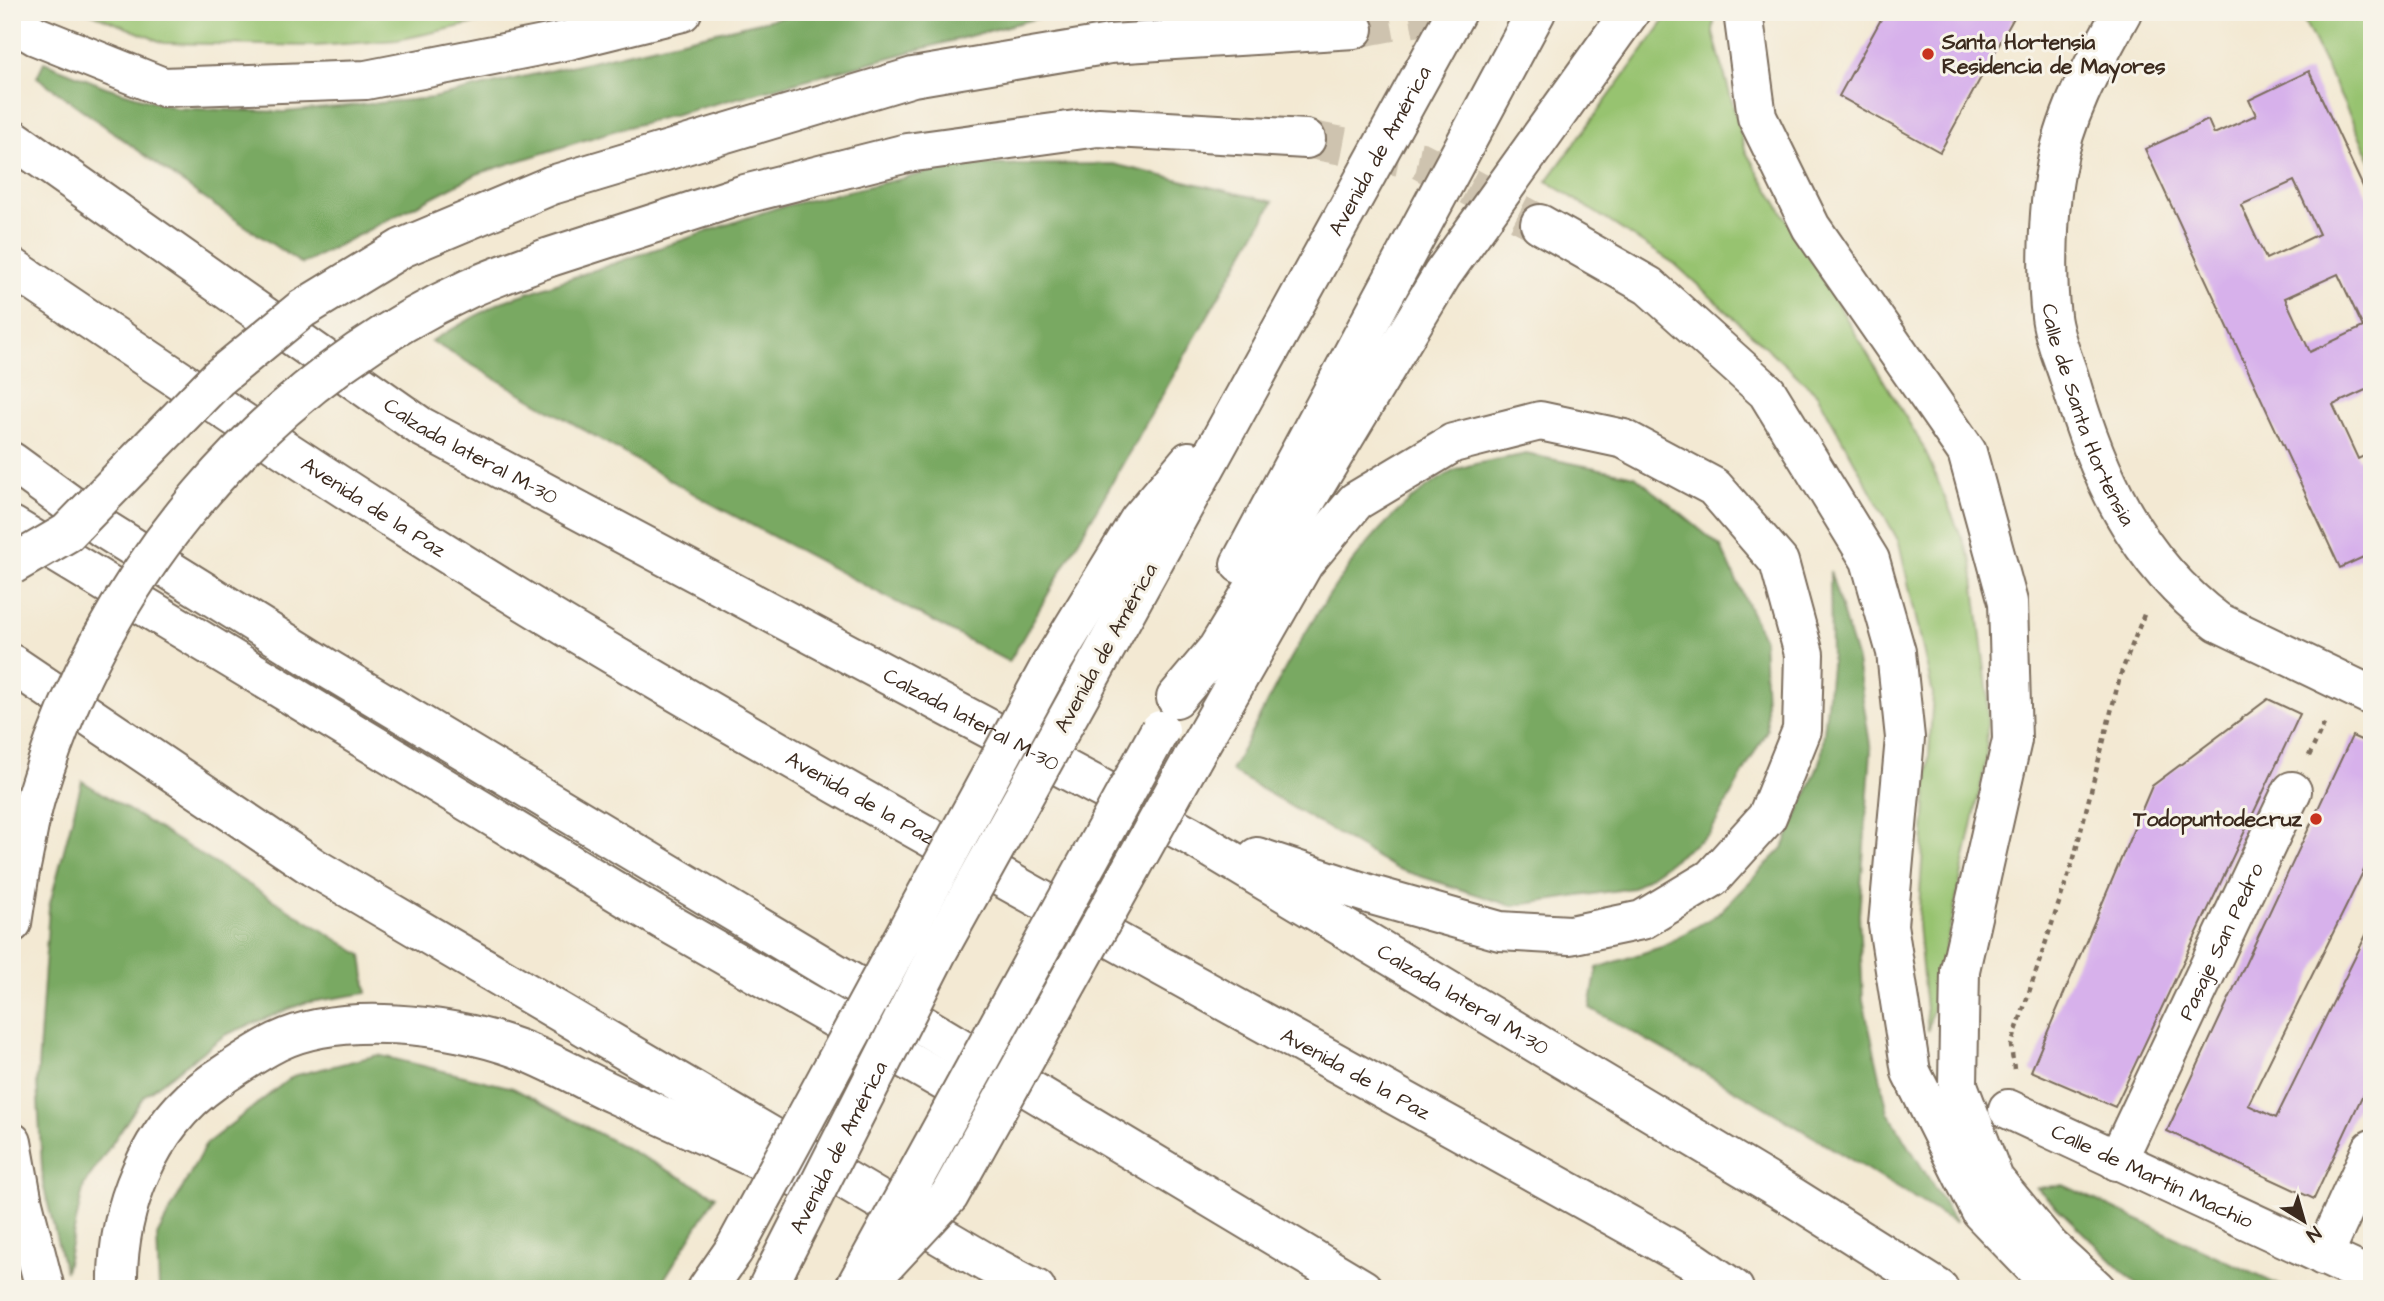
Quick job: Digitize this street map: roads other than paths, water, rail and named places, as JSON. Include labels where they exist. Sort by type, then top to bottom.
[{"type":"main road","points":[[12,22],[36,36],[163,87],[366,80],[569,40],[682,12]]},
{"type":"main road","name":"Avenida de América","points":[[755,1270],[781,1214],[838,1149],[938,951],[1456,12]]},
{"type":"main road","points":[[854,1289],[1168,714],[1208,622],[1536,12]]},
{"type":"main road","points":[[1168,714],[1217,649],[1443,275],[1630,12]]},
{"type":"main road","points":[[1743,12],[1757,117],[1811,226],[1967,452],[2008,601],[2012,740],[1960,970],[1958,1085],[1994,1179],[2050,1247],[2096,1289]]},
{"type":"main road","name":"Calle de Santa Hortensia","points":[[2122,12],[2068,119],[2054,173],[2051,317],[2082,421],[2104,481],[2161,569],[2196,606],[2218,622],[2358,689]]},
{"type":"main road","points":[[12,565],[67,533],[218,378],[302,309],[402,248],[552,185],[913,77],[1110,44],[1354,29]]},
{"type":"main road","points":[[12,923],[36,795],[68,708],[106,632],[148,559],[204,489],[259,431],[314,383],[394,329],[469,289],[547,258],[745,194],[907,153],[1098,127],[1306,139]]},
{"type":"main road","name":"Calzada lateral M-30","points":[[12,138],[420,426],[1189,835],[1793,1197],[1939,1289]]},
{"type":"main road","points":[[1540,224],[1649,286],[1767,392],[1870,560],[1896,652],[1905,738],[1888,925],[1911,1072],[1981,1212],[2055,1289]]},
{"type":"main road","name":"Avenida de la Paz","points":[[12,267],[284,452],[631,666],[1161,966],[1294,1037],[1696,1262],[1734,1289]]},
{"type":"main road","name":"Avenida de América","points":[[755,1270],[1051,664],[1139,520],[1241,401]]},
{"type":"main road","points":[[863,1289],[949,1196],[1304,563],[1356,501],[1453,443],[1540,421],[1624,439],[1714,487],[1779,562],[1804,654],[1802,730],[1767,817],[1712,878],[1642,920],[1570,935],[1500,931],[1371,895],[1189,835]]},
{"type":"main road","points":[[12,462],[104,529],[330,670],[1363,1289]]},
{"type":"main road","points":[[12,526],[651,912],[954,1087],[1134,1150]]},
{"type":"main road","points":[[12,664],[313,867],[987,1264]]},
{"type":"main road","name":"Pasaje San Pedro","points":[[2117,1161],[2291,792]]},
{"type":"main road","points":[[118,1289],[118,1269],[130,1195],[156,1143],[190,1098],[279,1041],[337,1026],[395,1024],[448,1029],[516,1048],[987,1264],[1035,1289]]},
{"type":"main road","name":"Calle de Martín Machio","points":[[2011,1110],[2372,1278]]},
{"type":"main road","points":[[12,1142],[23,1203],[45,1289]]},
{"type":"main road","points":[[2323,1256],[2372,1149]]},
{"type":"main road","points":[[1793,1197],[1908,1289]]},
{"type":"main road","points":[[707,1289],[755,1270]]},
{"type":"tunnel","points":[[1354,29],[1445,12]]},
{"type":"tunnel","points":[[1306,139],[1421,161],[1540,224]]},
{"type":"place","name":"Santa Hortensia Residencia de Mayores","points":[[1928,54]]},
{"type":"place","name":"Todopuntodecruz","points":[[2316,819]]}]
